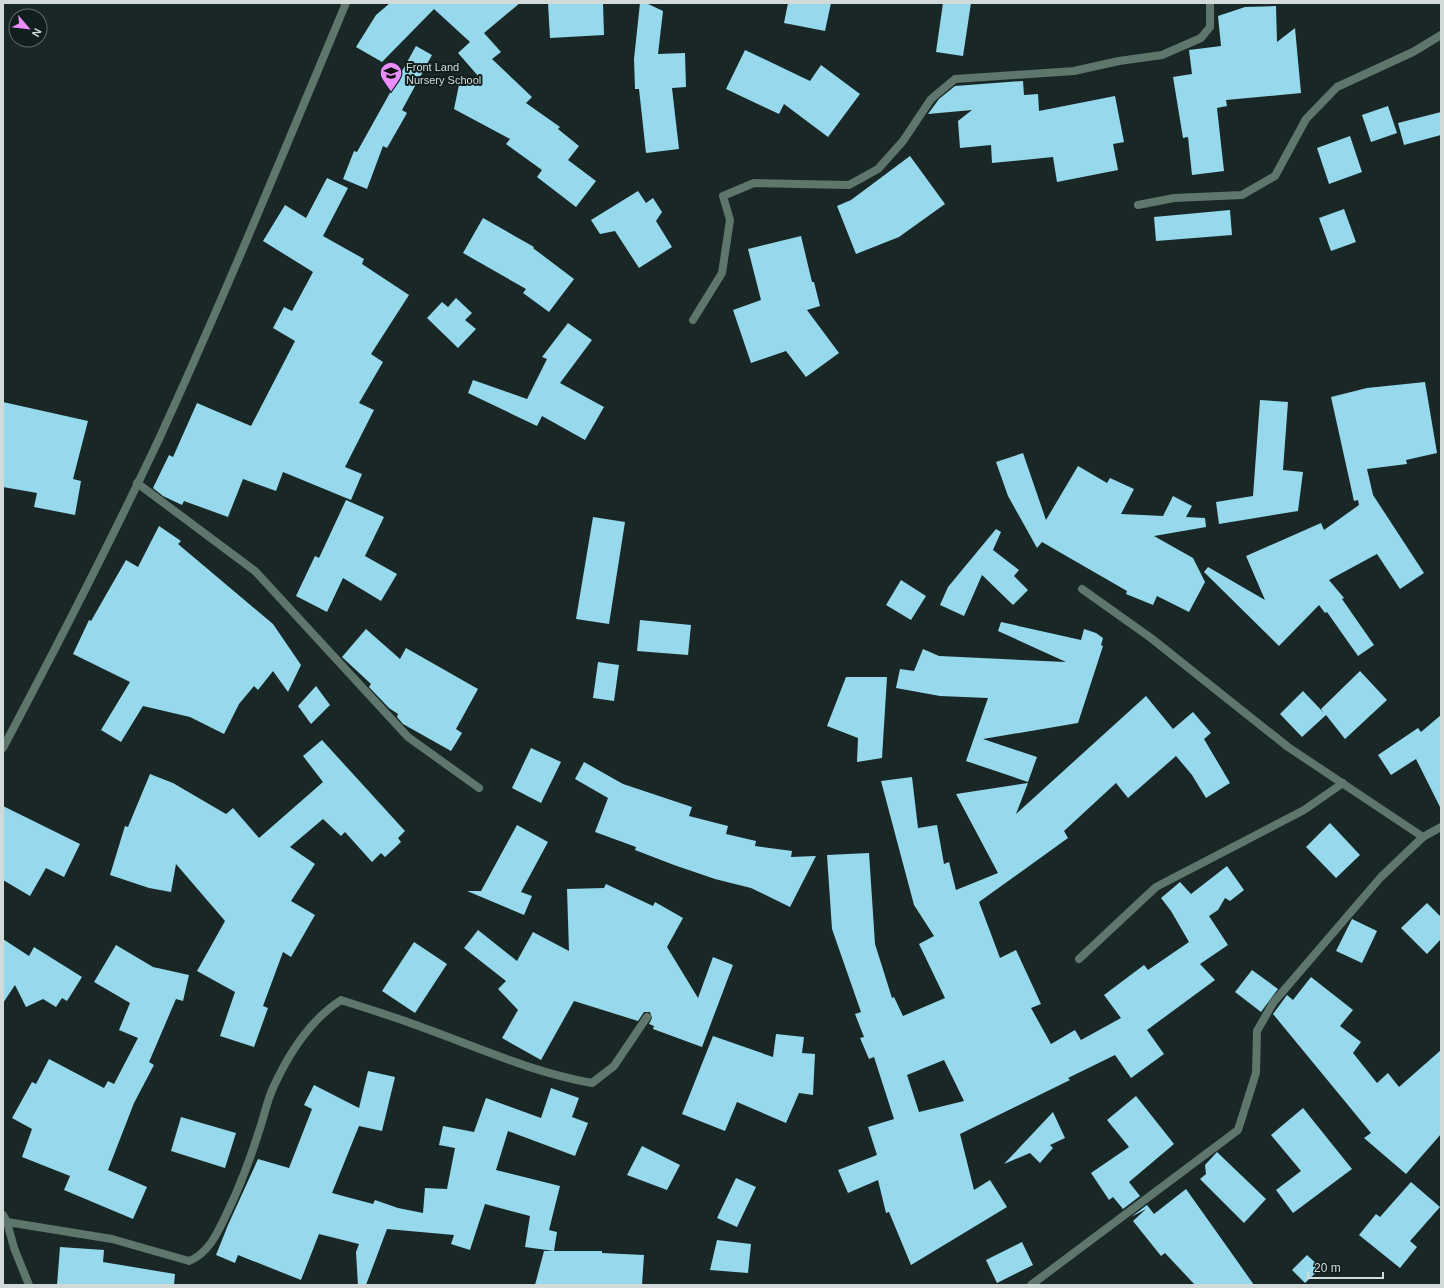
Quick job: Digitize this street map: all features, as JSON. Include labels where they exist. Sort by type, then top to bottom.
[{"type":"street","points":[[3,748],[58,645],[159,439],[268,189],[346,3]]},
{"type":"street","points":[[693,320],[722,273],[730,220],[723,196],[754,183],[849,184],[878,169],[903,140],[931,100],[955,79],[1074,71],[1118,61],[1162,55],[1201,38],[1210,28],[1210,3]]},
{"type":"street","points":[[1138,205],[1174,198],[1242,195],[1275,176],[1306,120],[1337,87],[1413,52],[1441,35]]},
{"type":"street","points":[[137,483],[255,571],[408,737],[479,788]]},
{"type":"street","points":[[1082,589],[1151,638],[1288,747],[1423,837]]},
{"type":"street","points":[[1079,959],[1156,887],[1304,810],[1343,783]]},
{"type":"street","points":[[1031,1285],[1238,1130],[1256,1072],[1257,1031],[1273,1003],[1381,877],[1423,837],[1441,827]]},
{"type":"street","points":[[29,1285],[14,1248],[5,1218],[112,1239],[189,1261],[198,1257],[217,1235],[237,1193],[244,1177],[272,1089],[289,1057],[314,1023],[329,1008],[341,1000],[413,1023],[500,1057],[559,1077],[592,1083],[614,1066],[647,1017]]},
{"type":"building","points":[[390,3],[520,3],[484,33],[501,52],[492,59],[532,97],[526,103],[560,127],[558,129],[579,146],[568,160],[596,181],[576,207],[537,177],[542,170],[506,144],[510,139],[454,109],[459,85],[479,77],[458,53],[470,42],[434,9],[382,62],[356,47],[376,15]]},
{"type":"building","points":[[548,3],[603,3],[604,35],[550,38]]},
{"type":"building","points":[[640,3],[646,3],[663,11],[658,54],[685,53],[686,87],[672,88],[679,149],[646,153],[639,89],[635,89],[634,59]]},
{"type":"building","points":[[788,3],[831,3],[825,31],[784,23]]},
{"type":"building","points":[[943,3],[971,3],[963,56],[936,52]]},
{"type":"building","points":[[1276,6],[1277,42],[1295,28],[1301,93],[1226,100],[1227,106],[1217,108],[1224,171],[1192,175],[1188,137],[1183,138],[1173,77],[1192,74],[1189,50],[1221,46],[1218,16],[1245,7]]},
{"type":"building","points":[[416,46],[432,55],[402,110],[407,113],[387,148],[383,146],[367,189],[343,179],[354,151],[357,152]]},
{"type":"building","points":[[745,50],[810,81],[821,65],[860,94],[828,137],[784,104],[779,114],[726,89]]},
{"type":"building","points":[[1023,81],[1024,95],[1038,94],[1039,111],[1115,96],[1124,142],[1113,144],[1118,170],[1057,182],[1053,157],[992,163],[991,145],[960,148],[958,121],[972,110],[928,114],[939,99],[955,86]]},
{"type":"building","points":[[1388,106],[1397,133],[1371,142],[1362,115]]},
{"type":"building","points":[[1441,112],[1441,135],[1404,145],[1398,123]]},
{"type":"building","points":[[1350,136],[1362,172],[1329,184],[1317,148]]},
{"type":"building","points":[[910,156],[945,204],[899,237],[856,254],[837,206],[851,200]]},
{"type":"building","points":[[327,178],[348,188],[323,236],[364,259],[362,264],[409,295],[371,354],[383,362],[359,403],[374,410],[345,467],[362,474],[351,500],[283,472],[276,491],[243,479],[228,517],[184,501],[182,505],[163,496],[153,488],[169,455],[173,457],[197,403],[251,426],[295,341],[273,328],[284,307],[292,311],[313,272],[263,241],[285,205],[306,218]]},
{"type":"building","points":[[638,191],[646,203],[653,198],[662,212],[656,221],[672,247],[639,268],[615,231],[600,234],[591,220]]},
{"type":"building","points":[[1344,209],[1356,242],[1331,251],[1319,218]]},
{"type":"building","points":[[1230,210],[1232,235],[1156,241],[1154,217]]},
{"type":"building","points":[[483,218],[534,247],[533,248],[574,279],[549,312],[523,293],[526,289],[463,253]]},
{"type":"building","points":[[801,236],[812,282],[814,282],[820,306],[807,310],[839,353],[806,377],[786,351],[751,363],[733,310],[761,300],[748,249]]},
{"type":"building","points":[[456,298],[472,313],[465,320],[476,329],[458,348],[427,318],[442,302],[448,307]]},
{"type":"building","points":[[568,323],[592,340],[560,383],[604,407],[585,440],[542,416],[537,426],[468,393],[473,380],[527,399],[547,359],[542,357]]},
{"type":"building","points":[[1425,382],[1437,453],[1406,460],[1407,464],[1367,469],[1373,495],[1424,573],[1400,589],[1377,554],[1329,580],[1344,598],[1342,599],[1374,645],[1358,656],[1327,612],[1325,613],[1319,605],[1279,646],[1204,572],[1208,567],[1265,600],[1246,556],[1321,523],[1324,530],[1359,505],[1358,500],[1354,501],[1331,397],[1367,388]]},
{"type":"building","points":[[1260,400],[1288,402],[1283,470],[1303,472],[1298,511],[1219,524],[1216,502],[1253,496]]},
{"type":"building","points":[[3,402],[88,421],[73,479],[81,481],[75,515],[34,507],[37,493],[3,487]]},
{"type":"building","points":[[1023,453],[1046,520],[1078,466],[1107,483],[1110,478],[1134,489],[1121,514],[1163,516],[1173,496],[1192,506],[1186,517],[1205,518],[1206,527],[1154,536],[1193,558],[1205,582],[1189,612],[1157,596],[1153,605],[1126,594],[1127,591],[1042,542],[1037,548],[1008,496],[996,462]]},
{"type":"building","points":[[346,500],[384,517],[365,556],[397,574],[381,601],[343,578],[327,612],[296,596],[315,556],[319,558]]},
{"type":"building","points":[[593,517],[625,522],[609,624],[576,619]]},
{"type":"building","points":[[159,526],[181,541],[178,544],[273,624],[301,665],[288,692],[273,671],[258,690],[254,686],[239,704],[224,734],[190,717],[143,706],[121,742],[101,730],[130,682],[73,654],[89,620],[91,621],[126,560],[138,567]]},
{"type":"building","points":[[996,529],[1001,532],[993,550],[1019,570],[1014,576],[1028,590],[1013,605],[982,575],[964,616],[940,605],[948,587]]},
{"type":"building","points":[[901,580],[926,596],[911,620],[886,605]]},
{"type":"building","points":[[640,620],[691,625],[688,655],[637,651]]},
{"type":"building","points":[[1001,622],[1081,640],[1084,629],[1096,633],[1103,638],[1101,645],[1103,646],[1078,723],[983,739],[1037,757],[1028,782],[966,761],[988,698],[940,696],[896,688],[900,669],[914,671],[923,649],[939,656],[1066,662],[998,631]]},
{"type":"building","points":[[366,629],[400,659],[406,648],[478,689],[456,729],[462,733],[451,751],[403,724],[397,717],[398,714],[389,708],[369,687],[371,684],[342,657]]},
{"type":"building","points":[[598,662],[619,665],[614,701],[593,698]]},
{"type":"building","points":[[1360,671],[1387,700],[1345,739],[1326,715],[1302,737],[1280,714],[1303,691],[1324,713],[1321,709]]},
{"type":"building","points":[[846,677],[887,677],[882,758],[857,762],[858,738],[827,726]]},
{"type":"building","points":[[316,686],[330,705],[311,724],[298,706]]},
{"type":"building","points":[[1146,696],[1173,729],[1193,712],[1211,733],[1204,739],[1230,783],[1206,798],[1192,775],[1176,756],[1128,798],[1116,783],[1064,831],[1068,838],[979,902],[1000,958],[1016,950],[1041,1004],[1031,1008],[1051,1044],[1075,1030],[1081,1040],[1121,1018],[1104,995],[1144,965],[1148,970],[1189,942],[1171,911],[1161,898],[1180,882],[1191,894],[1227,866],[1244,890],[1230,901],[1225,898],[1218,910],[1209,916],[1228,945],[1200,964],[1215,980],[1147,1030],[1164,1054],[1131,1078],[1115,1055],[1068,1078],[1070,1080],[960,1134],[974,1190],[990,1180],[1007,1207],[911,1265],[889,1212],[886,1213],[878,1180],[848,1193],[838,1170],[877,1155],[868,1127],[894,1119],[874,1057],[869,1059],[860,1038],[864,1037],[855,1014],[861,1012],[832,929],[827,855],[869,853],[875,944],[892,998],[894,997],[903,1016],[945,998],[919,944],[934,936],[914,905],[881,781],[912,777],[918,828],[937,825],[944,864],[949,862],[956,890],[998,873],[956,794],[1028,783],[1016,814]],"holes":[[[944,1060],[964,1101],[919,1112],[907,1075]]]},
{"type":"building","points":[[1441,715],[1441,809],[1416,759],[1391,775],[1378,755],[1418,728],[1421,732]]},
{"type":"building","points":[[322,740],[405,831],[398,838],[401,842],[385,857],[381,853],[372,862],[345,832],[341,836],[323,819],[290,847],[315,864],[291,901],[315,915],[291,957],[283,952],[263,1006],[268,1008],[254,1047],[220,1036],[235,992],[197,971],[225,921],[176,864],[171,892],[149,888],[110,875],[125,826],[128,827],[150,774],[173,783],[226,814],[233,808],[259,838],[323,782],[303,756]]},
{"type":"building","points":[[531,748],[561,762],[541,803],[512,788]]},
{"type":"building","points":[[584,762],[623,784],[692,807],[689,816],[728,826],[726,834],[756,841],[755,846],[792,851],[791,857],[816,856],[790,907],[751,888],[715,879],[674,865],[635,850],[636,847],[595,832],[608,798],[575,779]]},
{"type":"building","points":[[3,806],[80,844],[64,877],[46,868],[30,896],[3,880]]},
{"type":"building","points":[[1330,823],[1360,855],[1336,878],[1306,847]]},
{"type":"building","points":[[517,825],[548,842],[521,892],[532,896],[524,915],[467,891],[481,891]]},
{"type":"building","points":[[606,884],[653,906],[655,902],[683,918],[667,947],[698,998],[713,957],[733,965],[702,1047],[653,1029],[654,1026],[649,1024],[652,1018],[650,1012],[644,1012],[638,1021],[574,1001],[541,1060],[502,1038],[518,1010],[498,989],[506,981],[464,948],[478,930],[517,961],[533,932],[569,951],[567,889],[604,888]]},
{"type":"building","points":[[1427,903],[1441,917],[1441,939],[1427,954],[1401,928]]},
{"type":"building","points":[[1352,919],[1377,931],[1362,963],[1336,951]]},
{"type":"building","points":[[3,939],[29,956],[34,947],[82,977],[67,1001],[62,998],[56,1007],[43,999],[26,1007],[15,985],[3,1003]]},
{"type":"building","points":[[414,942],[447,964],[415,1013],[382,991]]},
{"type":"building","points":[[116,945],[153,967],[189,975],[183,1001],[176,999],[149,1062],[154,1065],[134,1103],[108,1170],[147,1187],[133,1219],[64,1190],[70,1176],[22,1157],[32,1129],[12,1118],[32,1082],[36,1084],[49,1059],[104,1088],[108,1081],[114,1084],[138,1038],[119,1030],[130,1003],[94,982]]},
{"type":"building","points":[[1252,970],[1278,989],[1261,1012],[1235,992]]},
{"type":"building","points":[[1311,977],[1353,1010],[1340,1026],[1361,1042],[1353,1053],[1377,1083],[1388,1073],[1399,1087],[1441,1050],[1441,1134],[1406,1174],[1364,1138],[1371,1133],[1273,1014],[1287,995],[1293,1000]]},
{"type":"building","points":[[776,1034],[804,1037],[802,1053],[815,1054],[813,1095],[799,1093],[786,1123],[737,1102],[725,1131],[682,1114],[713,1036],[773,1057]]},
{"type":"building","points":[[368,1071],[395,1077],[382,1131],[359,1126],[332,1193],[373,1204],[375,1200],[398,1208],[423,1213],[425,1188],[447,1189],[455,1148],[439,1145],[443,1126],[474,1132],[486,1098],[541,1118],[551,1088],[579,1098],[572,1117],[588,1123],[575,1156],[508,1131],[496,1170],[560,1186],[549,1230],[557,1232],[554,1251],[525,1247],[530,1216],[485,1204],[470,1250],[451,1244],[454,1235],[387,1229],[366,1285],[358,1285],[356,1252],[359,1244],[319,1234],[301,1280],[238,1255],[235,1263],[216,1255],[258,1159],[289,1168],[312,1109],[304,1105],[314,1085],[359,1108]]},
{"type":"building","points":[[1136,1096],[1174,1144],[1129,1182],[1140,1196],[1123,1209],[1113,1197],[1109,1200],[1091,1173],[1129,1147],[1107,1120]]},
{"type":"building","points":[[1303,1108],[1352,1169],[1293,1213],[1276,1190],[1301,1171],[1271,1135]]},
{"type":"building","points":[[1053,1112],[1065,1138],[1050,1145],[1053,1148],[1040,1163],[1030,1153],[1004,1164]]},
{"type":"building","points":[[181,1117],[236,1133],[225,1168],[171,1151]]},
{"type":"building","points":[[642,1146],[680,1165],[667,1190],[627,1175]]},
{"type":"building","points":[[1217,1152],[1266,1199],[1244,1223],[1200,1179],[1206,1174],[1205,1165]]},
{"type":"building","points":[[736,1178],[756,1187],[737,1227],[717,1218]]},
{"type":"building","points":[[1411,1182],[1440,1207],[1410,1241],[1417,1247],[1400,1268],[1359,1235],[1376,1214],[1380,1217]]},
{"type":"building","points":[[1186,1189],[1254,1285],[1195,1285],[1165,1253],[1161,1256],[1133,1221],[1146,1209],[1131,1217],[1147,1205],[1154,1214]]},
{"type":"building","points":[[717,1240],[751,1244],[748,1273],[710,1270]]},
{"type":"building","points":[[1022,1242],[1033,1265],[997,1283],[986,1260]]},
{"type":"building","points":[[60,1247],[104,1250],[103,1262],[175,1274],[174,1285],[57,1285]]},
{"type":"building","points":[[544,1251],[602,1251],[602,1253],[644,1255],[642,1285],[535,1285]]},
{"type":"building","points":[[1307,1255],[1321,1268],[1305,1283],[1292,1270]]},
{"type":"place","name":"Front Land Nursery School","points":[[391,92]]}]
